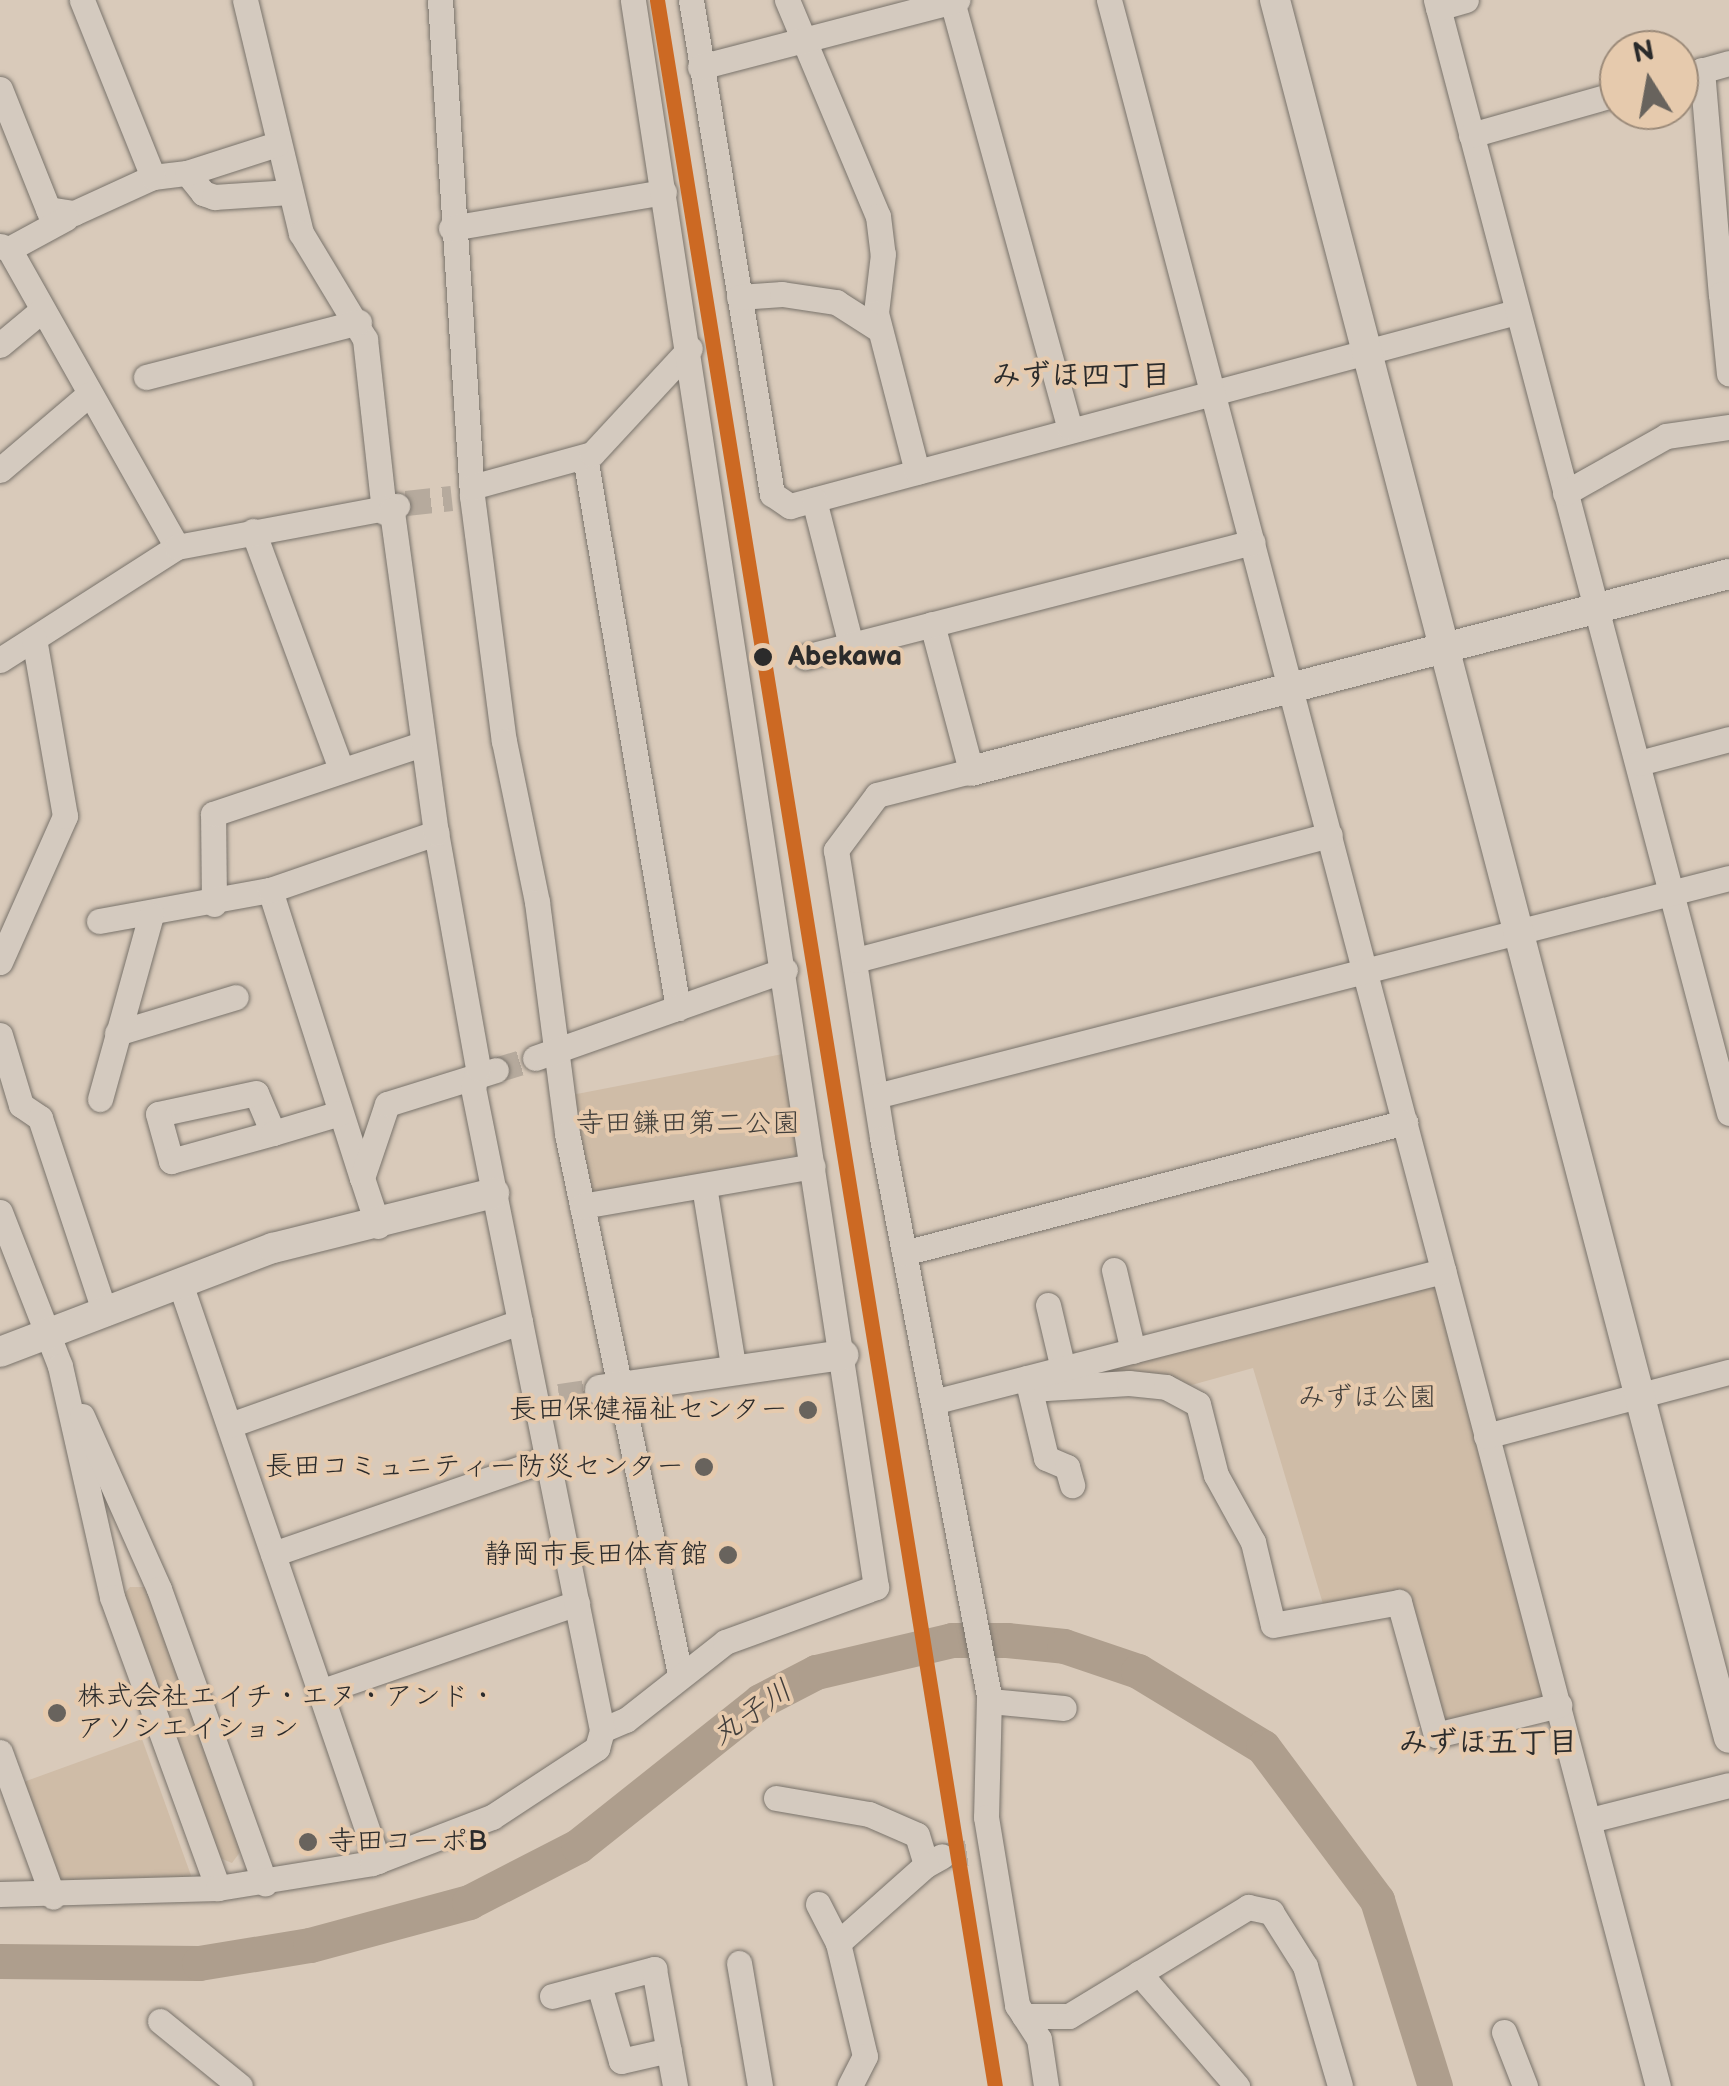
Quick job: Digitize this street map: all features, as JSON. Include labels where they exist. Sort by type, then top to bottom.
[{"type":"street","points":[[82,0],[153,176]]},
{"type":"street","points":[[0,1894],[53,1896],[218,1888],[378,1861],[484,1821],[580,1763],[598,1748],[602,1730],[547,1459],[547,1398],[520,1322],[494,1194],[484,1074],[478,1068],[436,833],[394,508],[359,322],[301,232],[245,0]]},
{"type":"street","points":[[440,0],[466,493],[547,1054],[582,1206],[609,1388],[680,1674]]},
{"type":"street","points":[[602,1730],[626,1720],[725,1642],[876,1587],[844,1354],[785,1006],[791,1001],[633,0]]},
{"type":"street","points":[[691,0],[772,494],[790,506],[1069,427],[1516,312]]},
{"type":"street","points":[[787,0],[883,234],[880,330],[917,472]]},
{"type":"street","points":[[1109,0],[1658,2086]]},
{"type":"street","points":[[1275,0],[1729,1738]]},
{"type":"street","points":[[1466,0],[1437,4],[1671,893],[1721,1055],[1729,1113]]},
{"type":"street","points":[[700,67],[955,1],[1069,427]]},
{"type":"street","points":[[1699,71],[1729,63]]},
{"type":"street","points":[[0,90],[59,215]]},
{"type":"street","points":[[1470,135],[1599,99]]},
{"type":"street","points":[[1699,130],[1725,293],[1729,374]]},
{"type":"street","points":[[177,546],[4,247],[59,215],[153,176],[188,173],[277,144]]},
{"type":"street","points":[[188,173],[202,194],[214,197],[290,192]]},
{"type":"street","points":[[451,228],[664,192]]},
{"type":"street","points":[[739,297],[782,294],[836,302],[880,330]]},
{"type":"street","points":[[0,345],[42,310]]},
{"type":"street","points":[[146,377],[359,322]]},
{"type":"street","points":[[466,493],[586,457],[690,348]]},
{"type":"street","points":[[0,470],[88,395]]},
{"type":"street","points":[[1565,493],[1666,436],[1729,427]]},
{"type":"street","points":[[586,457],[678,1008]]},
{"type":"street","points":[[814,500],[850,645]]},
{"type":"street","points":[[0,660],[177,546],[394,508]]},
{"type":"street","points":[[253,531],[341,769]]},
{"type":"street","points":[[805,657],[1252,542]]},
{"type":"street","points":[[1046,2086],[1039,2039],[1024,2016],[984,1850],[989,1698],[904,1252],[836,850],[877,795],[1729,574]]},
{"type":"street","points":[[932,624],[971,771]]},
{"type":"street","points":[[0,962],[65,816],[34,639]]},
{"type":"street","points":[[1638,764],[1729,740]]},
{"type":"street","points":[[214,904],[213,814],[422,744]]},
{"type":"street","points":[[99,921],[214,904],[270,890],[436,833]]},
{"type":"street","points":[[856,960],[1330,836]]},
{"type":"street","points":[[876,1096],[1729,878]]},
{"type":"street","points":[[270,890],[378,1226]]},
{"type":"street","points":[[100,1099],[151,915]]},
{"type":"street","points":[[547,1054],[786,970]]},
{"type":"street","points":[[118,1033],[236,998]]},
{"type":"street","points":[[0,1035],[4,1062],[21,1105],[40,1118],[105,1313]]},
{"type":"street","points":[[362,1178],[387,1104],[484,1074]]},
{"type":"street","points":[[273,1133],[340,1113]]},
{"type":"street","points":[[904,1252],[1405,1122]]},
{"type":"street","points":[[582,1206],[812,1166]]},
{"type":"street","points":[[704,1186],[734,1371]]},
{"type":"street","points":[[0,1352],[273,1248],[378,1226],[494,1194]]},
{"type":"street","points":[[0,1212],[47,1336],[159,1589],[264,1883]]},
{"type":"street","points":[[1114,1270],[1133,1351]]},
{"type":"street","points":[[1028,1384],[1064,1369],[1444,1271]]},
{"type":"street","points":[[181,1286],[378,1861]]},
{"type":"street","points":[[1048,1305],[1064,1369]]},
{"type":"street","points":[[230,1425],[520,1322]]},
{"type":"street","points":[[609,1388],[844,1354]]},
{"type":"street","points":[[60,1366],[112,1598],[218,1888]]},
{"type":"street","points":[[1486,1436],[1729,1372]]},
{"type":"street","points":[[933,1402],[1028,1384],[1129,1383],[1166,1387],[1198,1404],[1216,1476],[1253,1542],[1273,1624],[1399,1602],[1436,1735],[1559,1706]]},
{"type":"street","points":[[1028,1384],[1046,1458],[1067,1468],[1072,1485]]},
{"type":"street","points":[[273,1554],[547,1459]]},
{"type":"street","points":[[320,1692],[577,1603]]},
{"type":"street","points":[[989,1698],[1064,1708]]},
{"type":"street","points":[[0,1752],[53,1896]]},
{"type":"street","points":[[1590,1820],[1729,1786]]},
{"type":"street","points":[[776,1798],[868,1814],[917,1835],[934,1860],[838,1943]]},
{"type":"street","points":[[818,1904],[838,1943],[865,2056],[850,2086]]},
{"type":"street","points":[[1024,2016],[1069,2016],[1248,1906],[1270,1912],[1305,1966],[1340,2086]]},
{"type":"street","points":[[739,1963],[760,2086]]},
{"type":"street","points":[[552,1996],[654,1969],[676,2086]]},
{"type":"street","points":[[1139,1973],[1237,2086]]},
{"type":"street","points":[[599,1984],[621,2061],[669,2050]]},
{"type":"street","points":[[160,2021],[240,2086]]},
{"type":"street","points":[[1504,2032],[1526,2086]]},
{"type":"green space","name":"寺田鎌田第二公園","points":[[783,1054],[802,1154],[592,1195],[573,1095]]},
{"type":"green space","name":"みずほ公園","points":[[1430,1279],[1441,1285],[1548,1697],[1439,1724],[1404,1594],[1323,1604],[1253,1368],[1188,1386],[1087,1373]]},
{"type":"green space","points":[[130,1587],[148,1587],[243,1848],[232,1863],[215,1856],[124,1594]]},
{"type":"green space","points":[[142,1739],[193,1881],[55,1887],[18,1784]]},
{"type":"waterway","name":"丸子川","points":[[0,1961],[199,1963],[310,1945],[469,1902],[578,1846],[760,1701],[816,1672],[952,1640],[1007,1640],[1064,1646],[1138,1671],[1263,1747],[1377,1900],[1435,2086]]},
{"type":"tunnel","points":[[406,503],[452,498]]},
{"type":"tunnel","points":[[496,1070],[535,1058]]},
{"type":"tunnel","points":[[559,1396],[600,1390]]},
{"type":"tunnel","points":[[942,1856],[977,1851]]},
{"type":"transit line","points":[[657,0],[995,2086]]},
{"type":"place","name":"Abekawa","points":[[763,657]]},
{"type":"place","name":"長田保健福祉センター","points":[[808,1410]]},
{"type":"place","name":"長田コミュニティー防災センター","points":[[704,1467]]},
{"type":"place","name":"静岡市長田体育館","points":[[728,1555]]},
{"type":"place","name":"株式会社エイチ・エヌ・アンド・ アソシエイション","points":[[57,1713]]},
{"type":"place","name":"寺田コーポB","points":[[308,1842]]},
{"type":"district","name":"みずほ四丁目","points":[[1081,376]]},
{"type":"district","name":"みずほ五丁目","points":[[1488,1743]]}]
